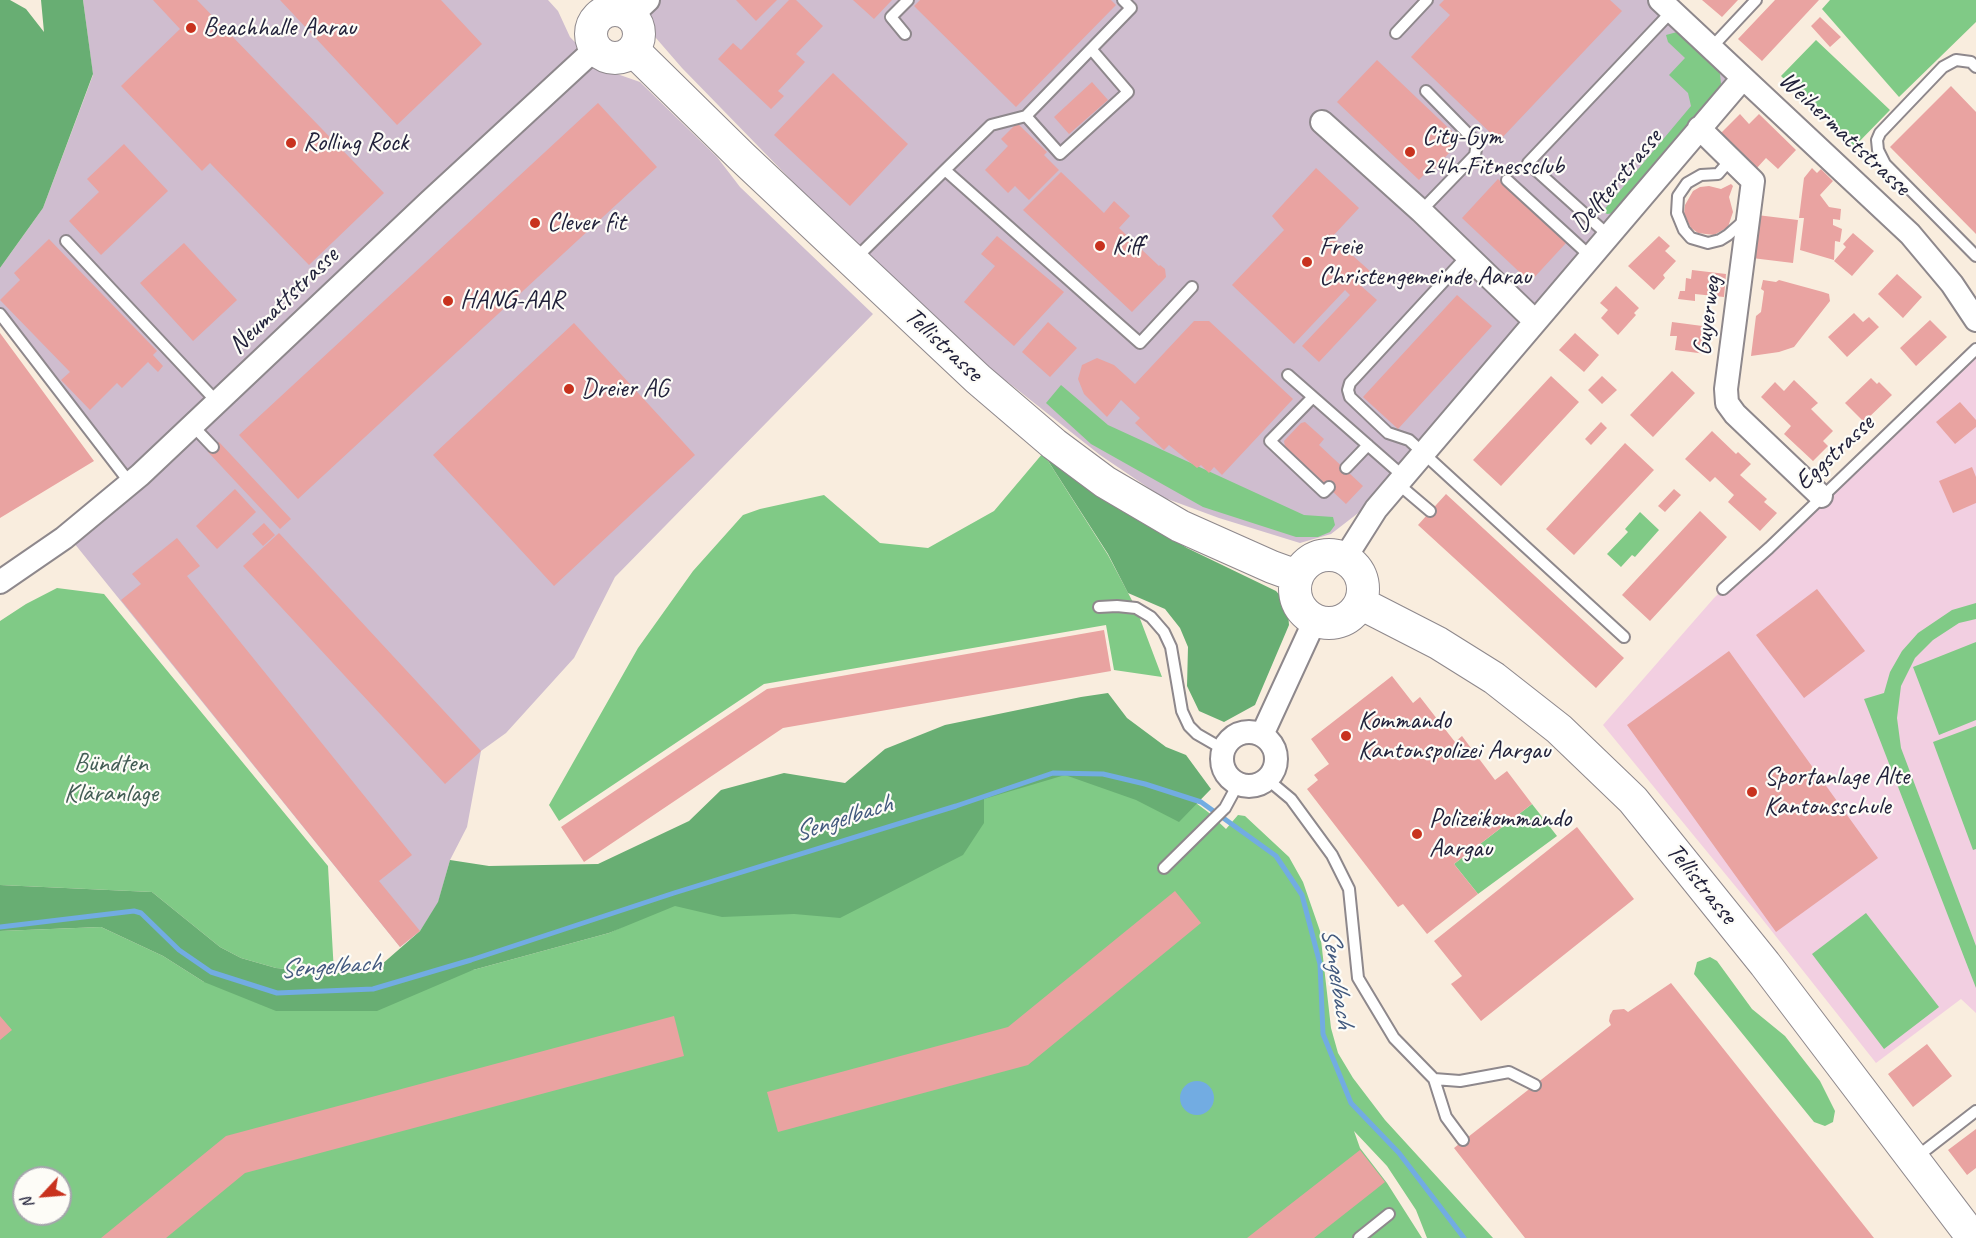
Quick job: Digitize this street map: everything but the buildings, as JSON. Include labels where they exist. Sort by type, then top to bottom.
[{"type":"main road","points":[[640,8],[637,24],[638,42],[633,50],[619,58],[602,54],[591,22],[610,10],[640,8]]},
{"type":"main road","name":"Tellistrasse","points":[[633,50],[741,156],[1012,408],[1054,444],[1105,482],[1190,531],[1297,576]]},
{"type":"main road","points":[[1329,554],[1345,558],[1356,568],[1362,581],[1360,603],[1349,616],[1333,623],[1308,616],[1297,602],[1295,593],[1297,576],[1306,562],[1321,555],[1329,554]]},
{"type":"main road","name":"Tellistrasse","points":[[1360,603],[1438,643],[1494,678],[1559,729],[1633,800],[1765,964],[1973,1238]]},
{"type":"street","name":"Weihermattstrasse","points":[[1668,4],[1711,48],[1910,234],[1952,284],[1976,320]]},
{"type":"street","name":"Neumattstrasse","points":[[0,582],[64,538],[130,483],[218,403],[429,201],[591,22]]},
{"type":"street","name":"Delfterstrasse","points":[[1345,558],[1376,509],[1400,480],[1743,78]]},
{"type":"street","points":[[1322,122],[1421,211],[1535,321]]},
{"type":"street","name":"Guyerweg","points":[[1699,128],[1754,181],[1726,389],[1727,403],[1821,496]]},
{"type":"street","points":[[1263,735],[1316,620]]},
{"type":"street","points":[[1240,733],[1263,735],[1274,748],[1276,756],[1272,772],[1267,779],[1253,786],[1238,784],[1231,779],[1222,765],[1223,749],[1232,737],[1240,733]]},
{"type":"lane","points":[[905,34],[891,17],[908,0]]},
{"type":"lane","points":[[854,260],[991,125],[1026,116],[1131,8],[1123,0]]},
{"type":"lane","points":[[1396,33],[1427,0]]},
{"type":"lane","points":[[1711,48],[1756,0]]},
{"type":"lane","points":[[1608,235],[1528,163],[1668,4]]},
{"type":"lane","points":[[1026,116],[1060,154],[1128,92],[1092,50]]},
{"type":"lane","points":[[1976,68],[1971,62],[1956,60],[1943,67],[1880,133],[1877,140],[1878,150],[1885,164],[1976,256]]},
{"type":"lane","points":[[1421,211],[1475,155],[1477,143],[1426,92]]},
{"type":"lane","points":[[1732,158],[1718,174],[1701,175],[1687,183],[1678,196],[1679,221],[1691,238],[1708,243],[1728,236],[1750,215]]},
{"type":"lane","points":[[945,170],[1140,343],[1192,287]]},
{"type":"lane","points":[[1507,180],[1590,256]]},
{"type":"lane","points":[[66,241],[218,403]]},
{"type":"lane","points":[[1467,256],[1350,383],[1348,390],[1350,397],[1388,433],[1409,440],[1624,637]]},
{"type":"lane","points":[[0,314],[130,483]]},
{"type":"lane","name":"Eggstrasse","points":[[1723,589],[1976,349]]},
{"type":"lane","points":[[1288,375],[1368,445],[1430,511]]},
{"type":"lane","points":[[1313,397],[1270,441],[1324,492],[1329,487]]},
{"type":"lane","points":[[193,426],[213,447]]},
{"type":"lane","points":[[1346,468],[1368,445]]},
{"type":"lane","points":[[1099,607],[1136,608],[1151,617],[1164,632],[1171,647],[1182,711],[1189,726],[1197,734],[1223,749]]},
{"type":"lane","points":[[1267,779],[1291,798],[1332,855],[1350,889],[1359,978],[1394,1038],[1434,1079],[1446,1116],[1463,1140]]},
{"type":"lane","points":[[1164,868],[1226,808],[1238,784]]},
{"type":"lane","points":[[1434,1079],[1460,1080],[1509,1072],[1535,1085]]},
{"type":"lane","points":[[1913,1160],[1976,1112]]},
{"type":"lane","points":[[1359,1238],[1389,1214]]},
{"type":"shaded area","points":[[83,0],[548,0],[558,11],[570,37],[600,68],[640,82],[717,157],[740,187],[873,314],[615,577],[574,658],[506,733],[481,751],[467,827],[450,860],[438,903],[420,931],[400,947],[74,543],[136,491],[0,317],[0,268],[43,208],[93,75]]},
{"type":"shaded area","points":[[623,0],[1660,0],[1743,78],[1397,483],[1331,534],[1300,543],[1219,518],[1162,497],[1100,455],[1009,383],[947,340],[682,68]]},
{"type":"shaded area","name":"Sportanlage Alte Kantonsschule","points":[[1976,349],[1976,1013],[1961,999],[1876,1063],[1759,915],[1603,725],[1714,598]]},
{"type":"green space","points":[[0,0],[10,0],[26,9],[44,32],[41,0],[83,0],[93,74],[43,208],[0,268]]},
{"type":"green space","points":[[1830,0],[1976,0],[1976,22],[1899,97],[1822,9]]},
{"type":"green space","points":[[1682,32],[1715,64],[1720,74],[1721,84],[1717,95],[1615,213],[1607,214],[1603,211],[1691,106],[1688,93],[1669,75],[1685,58],[1668,42],[1666,35]]},
{"type":"green space","points":[[1816,40],[1890,110],[1854,147],[1781,76]]},
{"type":"green space","points":[[1061,385],[1108,425],[1304,515],[1333,517],[1335,525],[1330,532],[1318,537],[1296,537],[1203,507],[1091,444],[1046,403]]},
{"type":"green space","points":[[1043,453],[1108,555],[1136,608],[1162,677],[1114,670],[1106,625],[764,684],[559,821],[549,805],[638,648],[693,571],[743,515],[824,495],[880,543],[928,548],[994,511]]},
{"type":"green space","points":[[1043,453],[1078,480],[1187,548],[1276,591],[1284,600],[1289,625],[1255,705],[1224,722],[1199,711],[1187,686],[1188,647],[1180,628],[1165,609],[1128,593],[1108,554]]},
{"type":"green space","points":[[1640,512],[1659,530],[1635,557],[1632,555],[1621,567],[1607,554],[1628,532],[1625,529]]},
{"type":"green space","name":"Bündten Kläranlage","points":[[57,588],[104,594],[328,866],[334,973],[276,968],[241,958],[220,947],[152,892],[0,885],[0,621]]},
{"type":"green space","points":[[1976,603],[1976,619],[1959,623],[1933,640],[1915,658],[1901,686],[1897,718],[1901,748],[1976,946],[1976,988],[1864,699],[1884,693],[1890,672],[1902,651],[1918,633],[1952,610]]},
{"type":"green space","points":[[1976,642],[1976,720],[1939,735],[1913,667]]},
{"type":"green space","points":[[1108,693],[1127,718],[1166,747],[1186,755],[1211,789],[1179,822],[1136,800],[1065,775],[984,799],[984,823],[963,855],[840,918],[794,914],[722,917],[675,906],[609,933],[473,970],[377,1011],[276,1011],[204,982],[163,956],[101,927],[0,931],[0,885],[152,892],[220,947],[241,958],[276,968],[334,973],[373,972],[420,931],[438,902],[450,860],[489,866],[598,864],[689,821],[721,790],[784,773],[845,783],[885,749],[945,725]]},
{"type":"green space","points":[[1976,726],[1976,849],[1973,850],[1933,742]]},
{"type":"green space","points":[[1134,757],[1208,812],[1226,829],[1238,815],[1245,816],[1289,857],[1303,882],[1320,931],[1331,1028],[1338,1053],[1353,1078],[1385,1120],[1493,1238],[1427,1238],[1416,1210],[1387,1166],[1354,1131],[1360,1148],[1387,1183],[1422,1238],[0,1238],[0,931],[101,927],[163,956],[204,982],[473,970],[609,933],[921,788]]},
{"type":"green space","points":[[1532,804],[1557,836],[1478,894],[1454,864]]},
{"type":"green space","points":[[1866,913],[1939,1007],[1884,1049],[1812,954]]},
{"type":"green space","points":[[1710,957],[1717,961],[1752,1009],[1785,1036],[1820,1081],[1835,1111],[1833,1122],[1825,1126],[1814,1122],[1694,974],[1697,962]]},
{"type":"water","points":[[1197,1081],[1209,1086],[1214,1098],[1209,1110],[1197,1115],[1185,1110],[1180,1098],[1185,1086]]},
{"type":"waterway","name":"Sengelbach","points":[[0,927],[134,911],[141,913],[179,950],[211,972],[277,993],[373,989],[956,806],[1053,773],[1103,774],[1145,784],[1201,802],[1276,856],[1302,895],[1320,964],[1323,1034],[1351,1103],[1399,1153],[1464,1238]]},
{"type":"place","name":"Beachhalle Aarau","points":[[191,28]]},
{"type":"place","name":"Rolling Rock","points":[[291,143]]},
{"type":"place","name":"City-Gym 24h-Fitnessclub","points":[[1410,152]]},
{"type":"place","name":"Clever fit","points":[[535,223]]},
{"type":"place","name":"Kiff","points":[[1100,246]]},
{"type":"place","name":"Freie Christengemeinde Aarau","points":[[1307,262]]},
{"type":"place","name":"HANG-AAR","points":[[448,301]]},
{"type":"place","name":"Dreier AG","points":[[569,389]]},
{"type":"place","name":"Kommando Kantonspolizei Aargau","points":[[1346,736]]},
{"type":"place","name":"Sportanlage Alte Kantonsschule","points":[[1752,792]]},
{"type":"place","name":"Polizeikommando Aargau","points":[[1417,834]]}]
